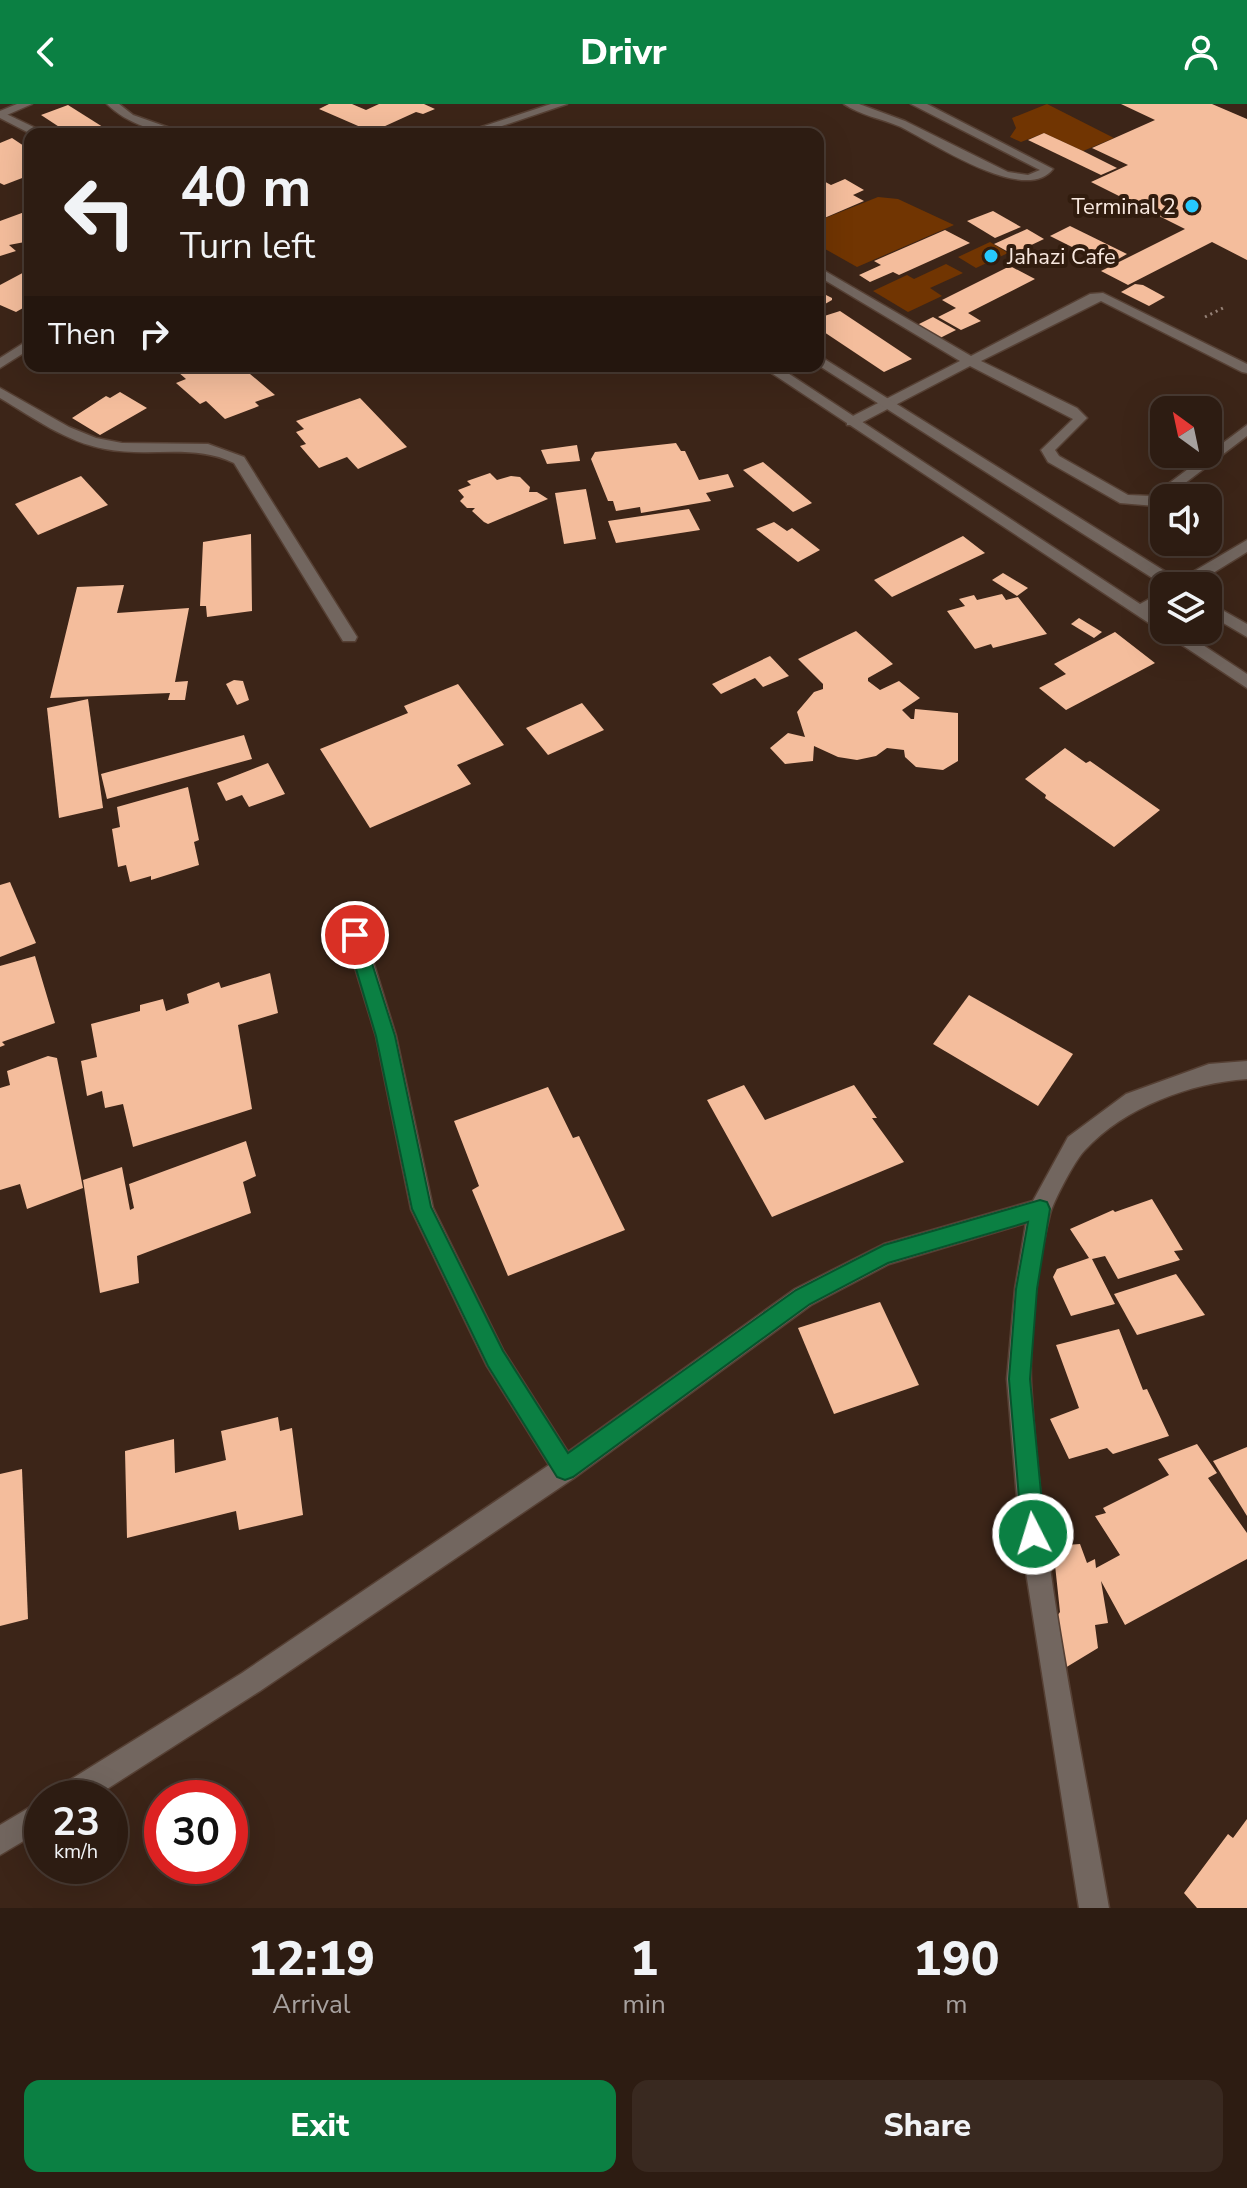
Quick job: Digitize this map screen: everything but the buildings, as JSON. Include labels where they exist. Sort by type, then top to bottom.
[{"type":"street","points":[[0,114],[27,104]]},
{"type":"street","points":[[112,104],[129,117],[163,128]]},
{"type":"street","points":[[494,128],[562,104]]},
{"type":"street","points":[[851,104],[911,128],[1005,175],[1028,178],[1042,175],[1047,169],[961,123],[916,104]]},
{"type":"street","points":[[0,114],[28,128]]},
{"type":"street","points":[[911,128],[961,123]]},
{"type":"street","points":[[971,158],[972,146],[981,133]]},
{"type":"street","points":[[824,275],[970,361],[1072,411],[1080,418],[1077,426],[1052,442],[1048,450],[1053,459],[1125,500],[1155,501],[1247,429]]},
{"type":"street","points":[[852,422],[1095,297],[1103,297],[1247,369]]},
{"type":"street","points":[[0,364],[24,347]]},
{"type":"street","points":[[824,363],[1156,572]]},
{"type":"street","points":[[777,372],[1150,618]]},
{"type":"street","points":[[0,392],[76,435],[102,445],[130,449],[207,449],[227,452],[239,460],[349,637]]},
{"type":"street","points":[[1202,572],[1247,545]]},
{"type":"street","points":[[1140,611],[1150,605]]},
{"type":"street","points":[[1222,616],[1247,631]]},
{"type":"street","points":[[1189,644],[1247,682]]},
{"type":"street","points":[[355,935],[386,1036],[422,1209],[495,1358],[565,1469]]},
{"type":"street","points":[[1093,1907],[1033,1534],[1019,1379],[1026,1289],[1040,1209],[1076,1144],[1133,1101],[1209,1073],[1247,1070]]},
{"type":"street","points":[[96,1780],[251,1682],[565,1469],[803,1297],[884,1255],[1040,1209]]},
{"type":"street","points":[[0,1841],[24,1826]]},
{"type":"shaded area","points":[[1047,104],[1114,138],[1083,151],[1044,133],[1021,142],[1010,137],[1016,128],[1012,118]]},
{"type":"shaded area","points":[[878,197],[898,199],[954,225],[857,267],[824,248],[824,219]]},
{"type":"shaded area","points":[[990,242],[1008,253],[976,268],[958,257]]},
{"type":"shaded area","points":[[946,264],[963,273],[930,288],[942,296],[908,312],[873,291],[907,275],[914,279]]},
{"type":"place","name":"Terminal 2","points":[[1192,206]]},
{"type":"place","name":"Jahazi Cafe","points":[[991,256]]},
{"type":"route","points":[[355,935],[386,1036],[422,1209],[495,1358],[565,1469],[803,1297],[884,1255],[1040,1209],[1026,1289],[1019,1379],[1033,1534]]}]
